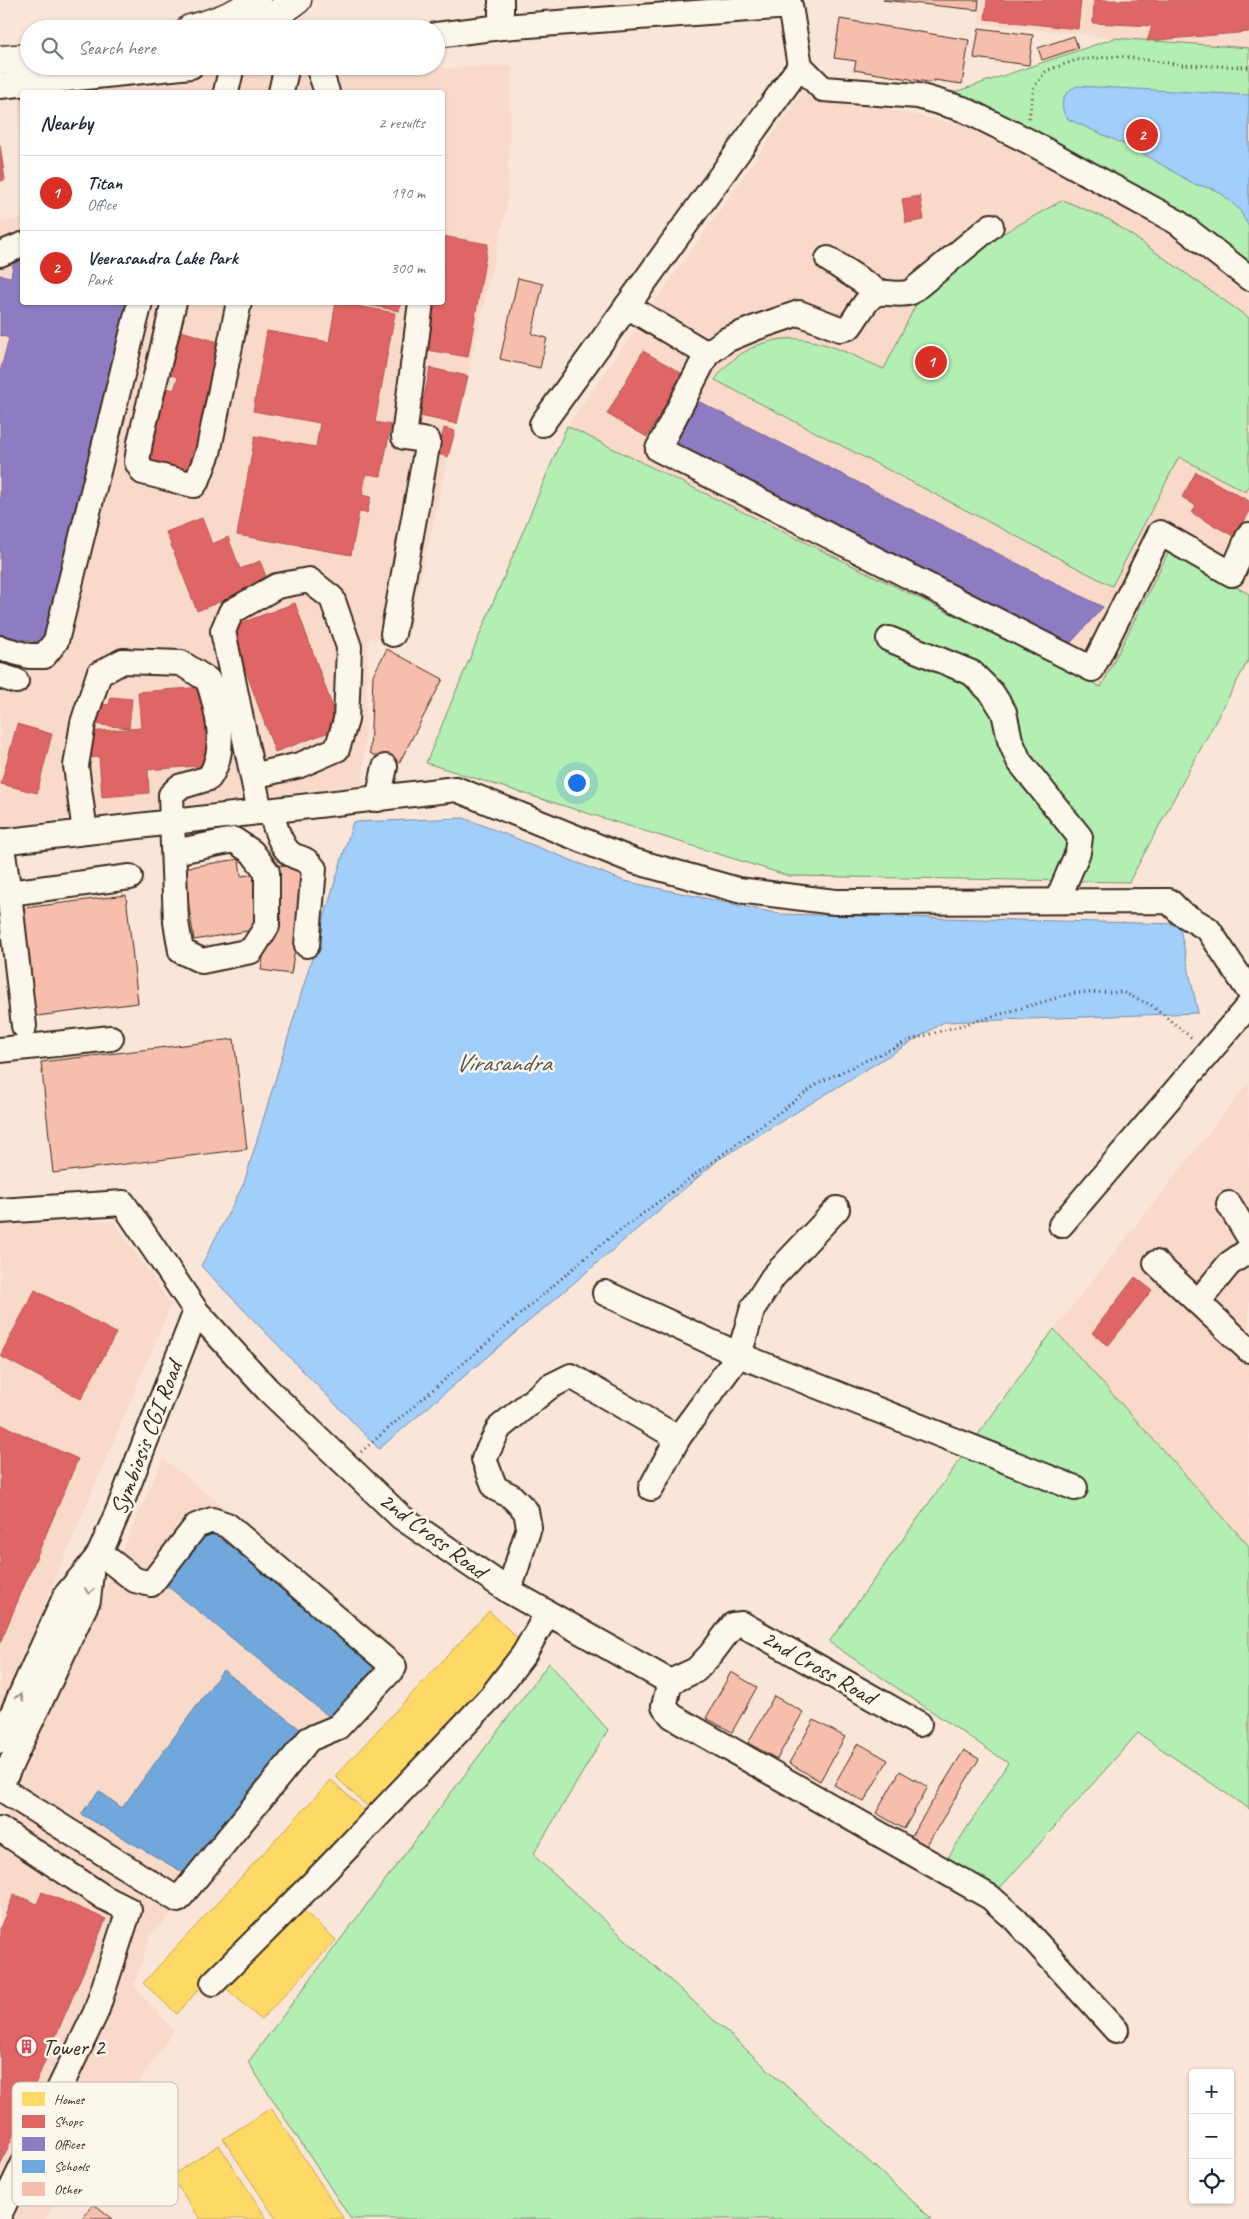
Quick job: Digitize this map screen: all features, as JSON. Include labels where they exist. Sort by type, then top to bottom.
[{"type":"highway","points":[[222,20],[258,0]]},
{"type":"highway","points":[[268,20],[297,0]]},
{"type":"highway","points":[[0,42],[20,41]]},
{"type":"highway","points":[[0,60],[20,59]]},
{"type":"street","points":[[501,0],[501,27]]},
{"type":"street","points":[[445,35],[501,27],[790,6],[800,66],[823,89],[918,96],[963,109],[1028,141],[1177,222],[1249,278]]},
{"type":"street","points":[[542,424],[800,66]]},
{"type":"street","points":[[0,86],[112,84],[152,75]]},
{"type":"street","points":[[226,90],[230,75]]},
{"type":"street","points":[[281,90],[285,75]]},
{"type":"street","points":[[321,75],[326,90]]},
{"type":"street","points":[[990,226],[911,292],[904,295],[880,293],[873,295],[849,327],[840,329],[799,313],[726,340],[707,354],[658,449],[1092,669],[1160,533],[1232,574],[1249,535]]},
{"type":"street","points":[[0,254],[20,246]]},
{"type":"street","points":[[828,259],[880,293]]},
{"type":"street","points":[[0,648],[29,656],[44,656],[56,641],[139,305]]},
{"type":"street","points":[[173,305],[140,442],[137,462],[143,472],[194,485],[208,453],[238,305]]},
{"type":"street","points":[[393,634],[428,441],[404,438],[421,305]]},
{"type":"street","points":[[627,306],[707,354]]},
{"type":"street","points":[[253,776],[300,765],[338,748],[346,720],[349,647],[332,598],[309,580],[276,586],[231,612],[224,631],[253,776],[265,811],[282,843],[291,854],[306,859],[314,869],[307,945]]},
{"type":"street","points":[[889,639],[972,673],[992,693],[1004,712],[1010,740],[1019,761],[1080,837],[1078,852],[1057,901]]},
{"type":"street","points":[[85,832],[76,766],[83,723],[99,674],[123,661],[181,664],[208,680],[218,709],[219,752],[216,767],[209,778],[179,787],[170,795],[173,822],[176,922],[181,951],[202,961],[251,951],[267,926],[267,872],[252,852],[234,840],[174,852]]},
{"type":"street","points":[[378,798],[385,767]]},
{"type":"street","points":[[24,1026],[9,893],[0,841],[456,789],[634,861],[738,890],[835,902],[1168,901],[1181,913],[1208,929],[1249,991]]},
{"type":"street","points":[[9,893],[130,876]]},
{"type":"street","points":[[1062,1225],[1249,1005]]},
{"type":"street","points":[[0,1050],[111,1038]]},
{"type":"street","name":"2nd Cross Road","points":[[0,1211],[123,1204],[196,1310],[267,1389],[402,1517],[509,1592],[547,1614],[670,1682],[696,1670],[733,1625],[742,1624],[919,1724]]},
{"type":"street","points":[[1230,1204],[1249,1237]]},
{"type":"street","points":[[651,1488],[678,1438],[739,1355],[753,1308],[773,1278],[837,1209]]},
{"type":"street","points":[[1249,1217],[1247,1221],[1249,1224]]},
{"type":"street","points":[[1198,1302],[1229,1264],[1249,1250]]},
{"type":"street","points":[[1156,1263],[1249,1350]]},
{"type":"street","points":[[605,1293],[739,1355],[1075,1488]]},
{"type":"street","name":"Symbiosis CGI Road","points":[[0,1741],[66,1595],[96,1558],[119,1509],[196,1310]]},
{"type":"street","points":[[509,1592],[529,1527],[526,1511],[511,1496],[495,1488],[484,1459],[499,1428],[549,1386],[571,1376],[678,1438]]},
{"type":"street","points":[[0,1787],[178,1900],[309,1739],[338,1726],[394,1667],[227,1526],[212,1520],[196,1526],[151,1584],[135,1580],[96,1558]]},
{"type":"street","name":"Symbiosis CGI Road","points":[[0,1787],[88,1600],[96,1558]]},
{"type":"street","points":[[213,1983],[327,1869],[490,1697],[524,1654],[547,1614]]},
{"type":"street","points":[[670,1682],[664,1706],[672,1716],[990,1897],[1015,1919],[1116,2030]]},
{"type":"street","points":[[0,1829],[105,1898],[129,1910],[96,2012],[63,2082]]},
{"type":"street","points":[[0,2213],[12,2188]]},
{"type":"path","points":[[1028,122],[1034,88],[1046,70],[1076,60],[1120,56],[1182,65],[1249,67]]},
{"type":"path","points":[[346,1464],[599,1246],[820,1082],[910,1040],[1074,993],[1122,992],[1151,1004],[1208,1052]]},
{"type":"shaded area","points":[[981,0],[1249,0],[1249,48],[1115,38],[979,23]]},
{"type":"shaded area","points":[[512,66],[507,205],[406,641],[369,638],[363,785],[45,821],[0,828],[0,222],[20,218],[20,305],[445,305],[445,90],[20,90],[20,121],[17,84],[104,75],[445,75],[445,68]]},
{"type":"shaded area","points":[[803,92],[978,128],[1173,235],[1249,297],[1249,594],[1169,551],[1101,687],[567,426]]},
{"type":"shaded area","points":[[1249,1082],[1249,1546],[1054,1329]]},
{"type":"shaded area","points":[[114,1221],[171,1305],[0,1710],[0,1223]]},
{"type":"shaded area","points":[[163,1458],[405,1654],[150,1937],[134,1986],[174,2031],[139,2082],[12,2082],[12,2206],[54,2206],[45,2219],[0,2219],[0,1827]]},
{"type":"green space","points":[[1115,38],[1249,48],[1249,266],[1115,178],[955,92]]},
{"type":"green space","points":[[1063,200],[1110,220],[1249,318],[1249,486],[1246,492],[1179,457],[1112,586],[715,380],[723,369],[745,352],[770,341],[784,339],[798,339],[821,343],[884,369],[919,298],[973,250]]},
{"type":"green space","points":[[567,426],[1101,687],[1169,551],[1249,594],[1249,659],[1129,882],[789,876],[426,763]]},
{"type":"green space","points":[[1054,1329],[1249,1546],[1249,1809],[1138,1733],[999,1889],[946,1861],[1008,1763],[829,1642]]},
{"type":"green space","points":[[549,1663],[608,1730],[533,1855],[932,2219],[351,2219],[248,2062]]},
{"type":"water","points":[[1078,86],[1249,95],[1249,227],[1239,209],[1222,194],[1213,189],[1194,184],[1137,150],[1068,119],[1063,109],[1063,100],[1069,91]]},
{"type":"water","name":"Virasandra","points":[[464,818],[624,881],[780,914],[1179,924],[1198,1013],[944,1022],[718,1160],[379,1449],[201,1266],[244,1183],[353,822]]},
{"type":"building: Homes","points":[[489,1611],[525,1645],[371,1810],[335,1776]]},
{"type":"building: Homes","points":[[331,1780],[366,1812],[225,1959],[177,2014],[143,1983]]},
{"type":"building: Homes","points":[[301,1908],[336,1940],[261,2020],[226,1988]]},
{"type":"building: Homes","points":[[271,2108],[344,2219],[276,2219],[223,2139]]},
{"type":"building: Homes","points":[[219,2145],[267,2219],[200,2219],[178,2186],[178,2171]]},
{"type":"building: Shops","points":[[987,0],[1081,0],[1078,29],[985,19]]},
{"type":"building: Shops","points":[[1094,0],[1249,0],[1249,32],[1147,41],[1152,26],[1093,23]]},
{"type":"building: Shops","points":[[0,145],[5,180],[0,181]]},
{"type":"building: Shops","points":[[920,196],[924,220],[906,223],[902,199]]},
{"type":"building: Shops","points":[[445,237],[488,244],[468,357],[421,349],[429,305],[445,305]]},
{"type":"building: Shops","points":[[335,305],[352,305],[395,313],[375,422],[391,425],[381,476],[366,474],[362,495],[371,497],[367,513],[359,512],[351,555],[237,535],[255,436],[316,447],[320,423],[253,411],[267,331],[329,342]]},
{"type":"building: Shops","points":[[369,305],[400,305],[399,311]]},
{"type":"building: Shops","points":[[178,330],[228,345],[189,475],[141,461],[164,387],[174,390],[178,377],[165,373]]},
{"type":"building: Shops","points":[[643,351],[683,374],[647,437],[607,414]]},
{"type":"building: Shops","points":[[430,368],[468,376],[457,424],[420,416]]},
{"type":"building: Shops","points":[[444,428],[455,431],[448,457],[438,454]]},
{"type":"building: Shops","points":[[1196,472],[1249,501],[1249,513],[1235,537],[1192,513],[1196,506],[1182,497]]},
{"type":"building: Shops","points":[[202,518],[212,544],[228,537],[240,569],[260,561],[268,582],[197,611],[166,532]]},
{"type":"building: Shops","points":[[295,603],[340,728],[275,752],[230,627]]},
{"type":"building: Shops","points":[[203,687],[209,765],[148,770],[149,793],[102,797],[99,757],[87,758],[85,732],[141,728],[138,692]]},
{"type":"building: Shops","points":[[111,697],[132,699],[129,728],[92,724],[95,703],[109,705]]},
{"type":"building: Shops","points":[[17,724],[52,734],[37,793],[1,784]]},
{"type":"building: Shops","points":[[1135,1277],[1152,1290],[1108,1346],[1092,1333]]},
{"type":"building: Shops","points":[[35,1290],[116,1333],[81,1399],[0,1356]]},
{"type":"building: Shops","points":[[0,1424],[78,1459],[0,1643]]},
{"type":"building: Shops","name":"Tower 2","points":[[42,1892],[106,1919],[36,2082],[12,2082],[12,2138],[0,2166],[0,1928],[14,1894],[37,1904]]},
{"type":"building: Offices","points":[[15,253],[20,254],[20,305],[130,305],[48,644],[0,635],[0,372],[9,338],[0,335],[0,275],[11,277]]},
{"type":"building: Offices","points":[[696,400],[1103,607],[1066,648],[672,448]]},
{"type":"building: Schools","points":[[210,1530],[376,1664],[332,1719],[166,1585]]},
{"type":"building: Schools","points":[[223,1670],[300,1729],[186,1874],[81,1814],[99,1791],[122,1808]]},
{"type":"building: Other","points":[[883,0],[979,0],[978,10]]},
{"type":"building: Other","points":[[840,19],[969,40],[962,84],[934,80],[934,83],[854,70],[856,61],[834,58]]},
{"type":"building: Other","points":[[979,28],[1033,35],[1029,65],[974,58]]},
{"type":"building: Other","points":[[1074,36],[1078,48],[1042,60],[1038,48]]},
{"type":"building: Other","points":[[518,278],[543,284],[532,334],[547,338],[540,368],[500,359]]},
{"type":"building: Other","points":[[387,649],[443,679],[397,767],[370,753],[373,675]]},
{"type":"building: Other","points":[[239,859],[241,876],[258,874],[265,928],[194,940],[183,868]]},
{"type":"building: Other","points":[[278,865],[307,870],[291,974],[261,970]]},
{"type":"building: Other","points":[[126,895],[138,1003],[29,1017],[16,909]]},
{"type":"building: Other","points":[[234,1039],[247,1149],[53,1173],[41,1062]]},
{"type":"building: Other","points":[[731,1672],[757,1687],[732,1732],[706,1718]]},
{"type":"building: Other","points":[[774,1696],[803,1712],[777,1759],[748,1743]]},
{"type":"building: Other","points":[[814,1720],[845,1737],[820,1781],[789,1763]]},
{"type":"building: Other","points":[[858,1743],[888,1760],[864,1802],[834,1785]]},
{"type":"building: Other","points":[[964,1750],[979,1759],[925,1848],[910,1838]]},
{"type":"building: Other","points":[[900,1771],[928,1787],[904,1829],[876,1813]]},
{"type":"building: Other","points":[[92,2206],[97,2206],[113,2219],[82,2219]]},
{"type":"place","name":"Veerasandra Lake Park","points":[[1142,135]]},
{"type":"place","name":"Titan","points":[[931,362]]},
{"type":"place","name":"Tower 2","points":[[26,2047]]}]
